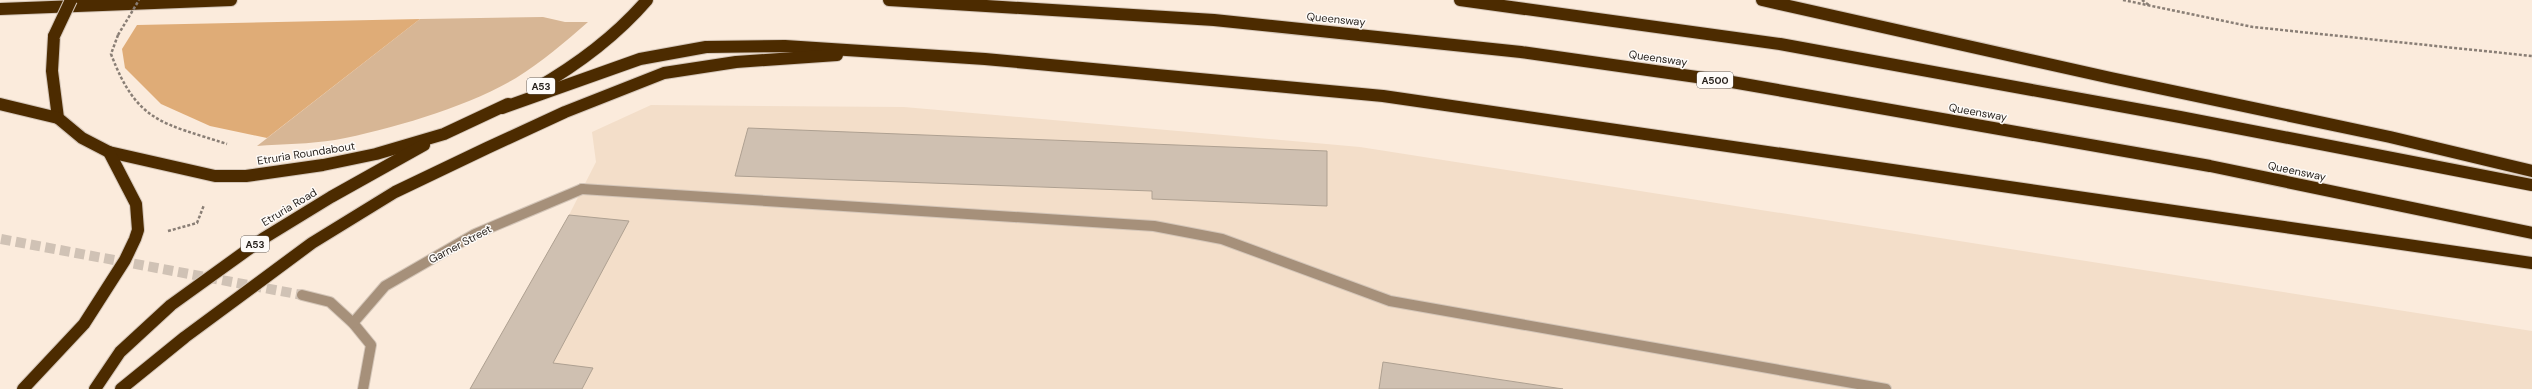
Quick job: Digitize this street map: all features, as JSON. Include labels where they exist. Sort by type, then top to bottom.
[{"type":"highway","points":[[0,104],[58,118],[52,71],[54,36],[71,0]]},
{"type":"highway","points":[[0,9],[231,0]]},
{"type":"highway","name":"Etruria Roundabout","points":[[58,118],[82,138],[109,152],[215,176],[246,176],[323,165],[376,154],[444,134],[502,108],[559,76],[629,23],[647,0]]},
{"type":"highway","name":"Queensway","points":[[889,0],[1214,20],[1544,55],[1732,82],[2210,166],[2532,233]]},
{"type":"highway","points":[[1460,0],[1780,44],[2180,117],[2532,185]]},
{"type":"highway","points":[[1762,0],[2111,78],[2390,137],[2532,171]]},
{"type":"highway","points":[[502,108],[640,59],[706,47],[785,46],[985,58],[1383,96],[2532,263]]},
{"type":"highway","points":[[121,389],[185,337],[312,243],[395,192],[522,131],[632,84],[664,73],[699,66],[886,52]]},
{"type":"highway","name":"Etruria Road","points":[[95,389],[120,352],[177,300],[264,238],[331,197],[444,134]]},
{"type":"highway","points":[[23,389],[84,324],[125,260],[135,239],[138,230],[136,204],[125,180],[109,152]]},
{"type":"street","name":"Garner Street","points":[[353,323],[386,286],[475,234],[582,189],[1154,226],[1222,239],[1390,301],[1886,389]]},
{"type":"street","points":[[302,295],[330,302],[353,323],[371,345],[363,389]]},
{"type":"path","points":[[118,35],[139,0]]},
{"type":"path","points":[[2123,0],[2253,27],[2532,56]]},
{"type":"path","points":[[2142,0],[2149,6]]},
{"type":"shaded area","points":[[543,17],[565,22],[588,22],[553,52],[526,72],[496,89],[428,116],[380,130],[335,140],[257,146],[420,19]]},
{"type":"shaded area","points":[[420,19],[267,138],[210,126],[161,104],[125,68],[122,49],[137,25]]},
{"type":"shaded area","points":[[651,105],[904,107],[1360,147],[2532,331],[2532,389],[470,389],[569,215],[596,162],[592,132]]},
{"type":"building","points":[[748,128],[1327,151],[1327,206],[1152,199],[1152,191],[735,176]]},
{"type":"building","points":[[569,215],[629,221],[553,363],[593,368],[582,389],[470,389]]},
{"type":"building","points":[[1383,362],[1563,389],[1379,389]]},
{"type":"tunnel","points":[[1,239],[302,295]]}]
